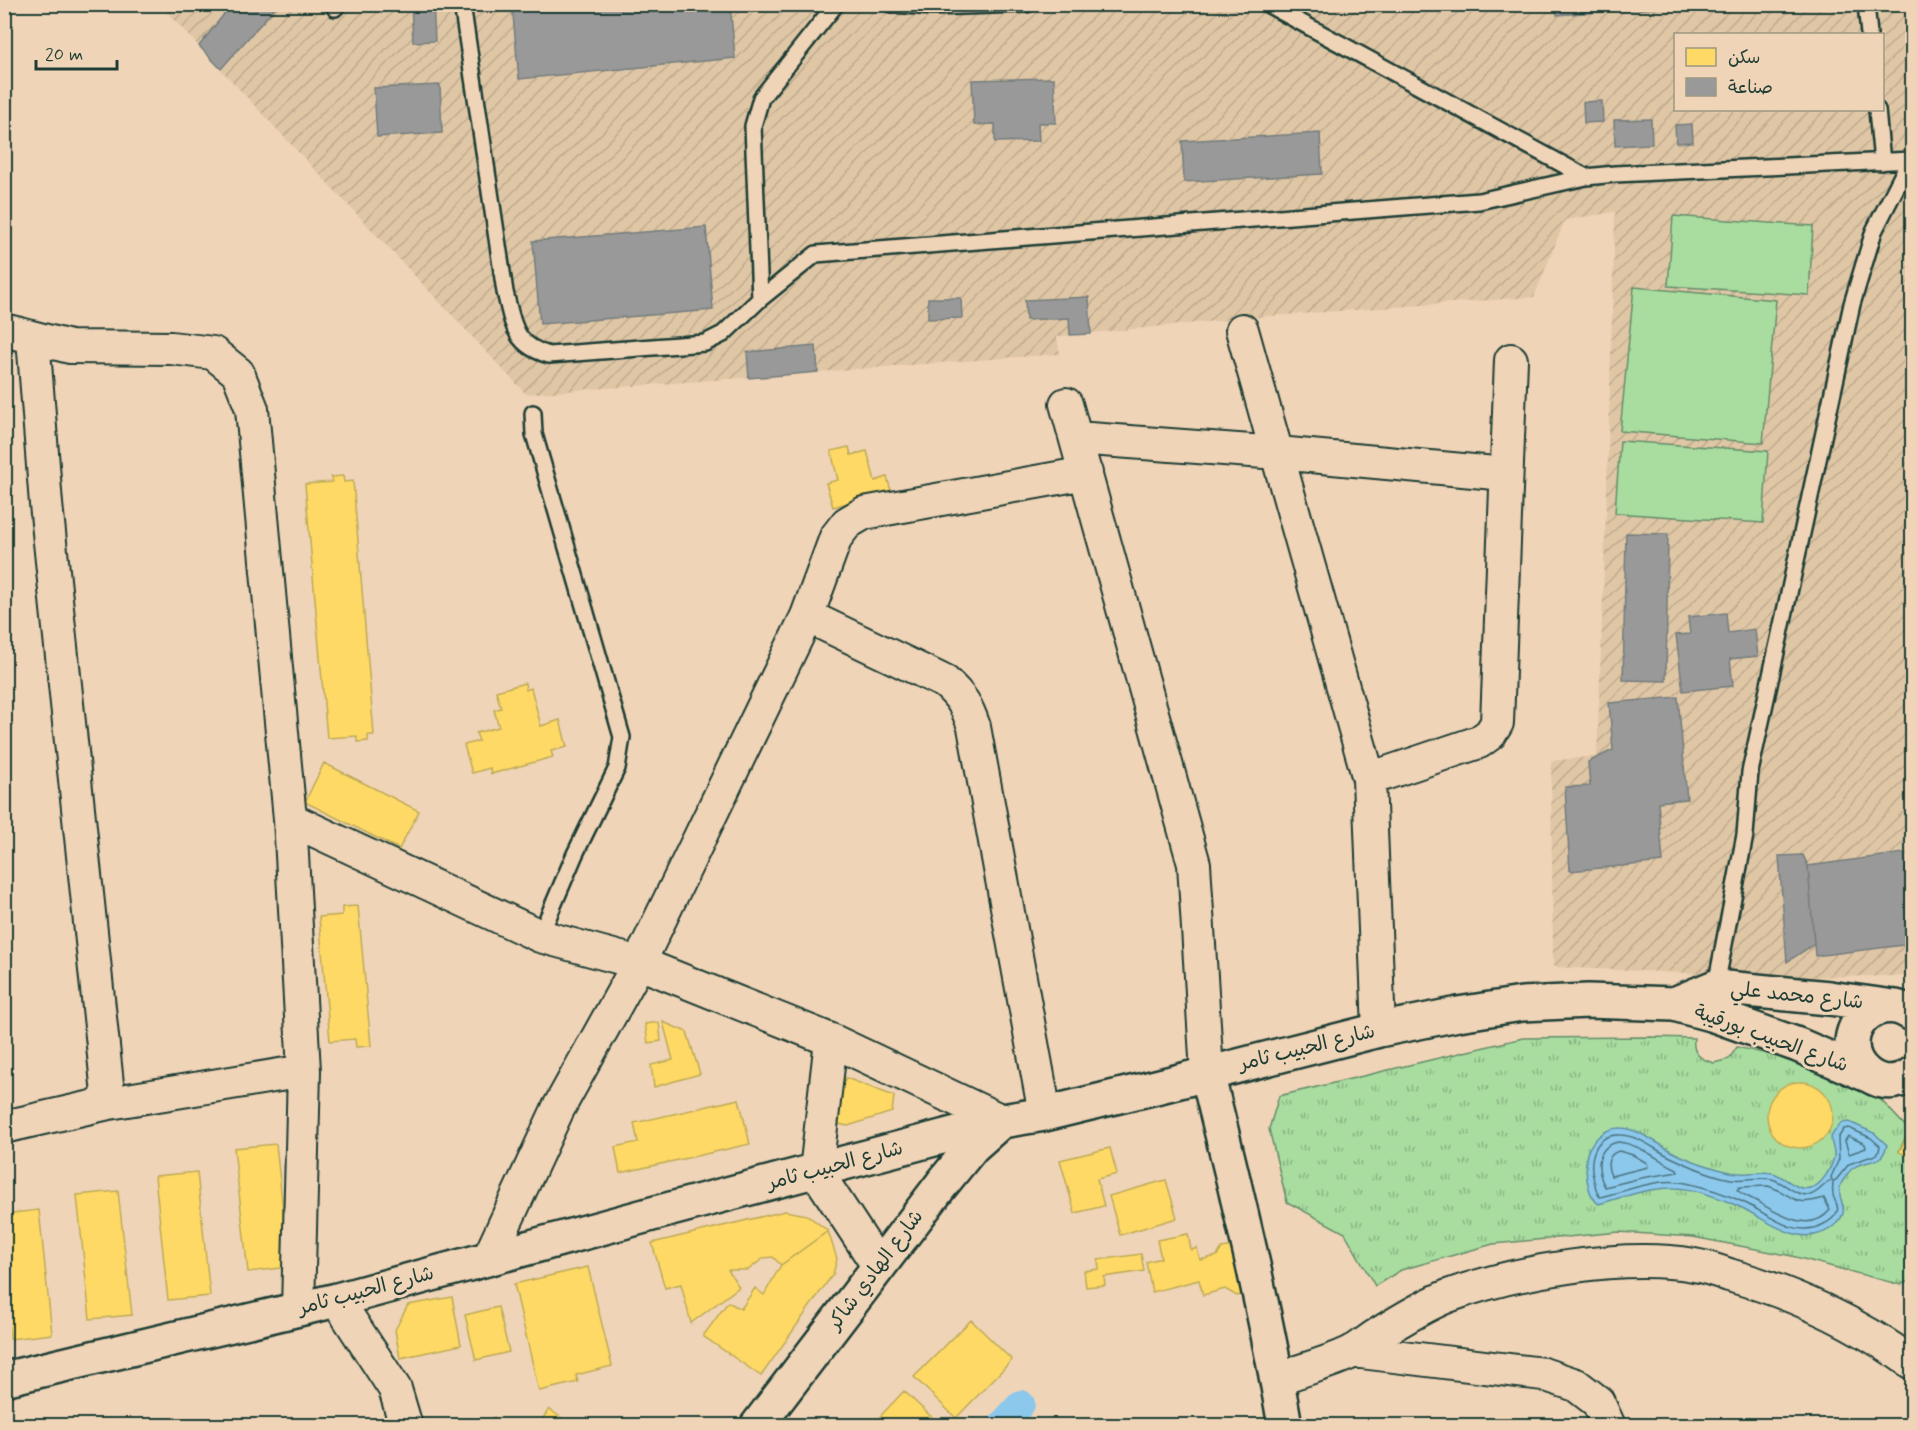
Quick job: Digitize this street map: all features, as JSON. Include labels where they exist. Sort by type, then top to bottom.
[{"type":"street","points":[[1242,330],[1370,779],[1379,1030]]},
{"type":"street","points":[[108,1103],[45,492],[19,334],[70,347],[171,348],[213,353],[238,373],[252,409],[290,819],[304,1071],[298,1309]]},
{"type":"street","points":[[1370,779],[1479,742],[1490,734],[1497,723],[1511,360]]},
{"type":"street","points":[[1066,404],[1194,864],[1207,1073],[1242,1215],[1285,1425]]},
{"type":"street","points":[[1076,438],[1278,453],[1506,474]]},
{"type":"street","points":[[489,1258],[558,1108],[639,963],[807,616],[836,537],[847,523],[864,513],[1086,472]]},
{"type":"street","points":[[807,616],[945,682],[958,694],[967,708],[976,738],[1045,1114]]},
{"type":"street","points":[[290,819],[540,936],[639,963],[831,1040],[1002,1121]]},
{"type":"street","name":"شارع محمد علي","points":[[1715,1001],[1829,998],[1904,1010]]},
{"type":"street","name":"شارع الحبيب ثامر","points":[[4,1379],[337,1300],[1002,1121],[1045,1114],[1379,1030],[1522,1004],[1588,1001],[1674,1004]]},
{"type":"street","name":"شارع الحبيب بورقيبة","points":[[1674,1004],[1715,1001],[1798,1045],[1896,1082]]},
{"type":"street","points":[[1896,1082],[1856,1061],[1853,1052],[1853,1034],[1862,1018],[1878,1008],[1904,1010]]},
{"type":"street","points":[[831,1040],[816,1171],[879,1267]]},
{"type":"street","points":[[4,1127],[108,1103],[304,1071]]},
{"type":"street","name":"شارع الهادي شاكر","points":[[757,1425],[972,1147],[1002,1121]]},
{"type":"street","points":[[1277,1379],[1353,1351],[1407,1317],[1447,1297],[1484,1284],[1582,1266],[1648,1261],[1695,1265],[1756,1282],[1828,1313],[1894,1350],[1912,1363]]},
{"type":"street","points":[[337,1300],[394,1389],[406,1425]]},
{"type":"street","points":[[1353,1351],[1543,1374],[1576,1385],[1598,1402],[1609,1425]]},
{"type":"lane","points":[[462,4],[505,292],[514,329],[526,344],[537,352],[549,355],[705,343],[723,334],[760,299],[816,254],[1479,201],[1586,177],[1615,174],[1911,160]]},
{"type":"lane","points":[[760,299],[753,126],[761,98],[836,4]]},
{"type":"lane","points":[[891,4],[931,6],[1027,4]]},
{"type":"lane","points":[[1267,4],[1586,177]]},
{"type":"lane","points":[[1866,4],[1869,33]]},
{"type":"lane","points":[[1877,111],[1882,162]]},
{"type":"lane","points":[[1715,1001],[1745,835],[1750,772],[1852,304],[1874,231],[1911,160]]},
{"type":"lane","points":[[533,413],[534,434],[622,737],[617,768],[575,854],[540,936]]},
{"type":"shaded area","points":[[160,5],[1912,5],[1912,976],[1769,977],[1553,967],[1551,761],[1597,756],[1615,212],[1565,220],[1534,297],[1270,316],[1070,335],[1057,337],[1060,354],[526,394]]},
{"type":"green space","points":[[1673,216],[1813,226],[1809,295],[1668,286]]},
{"type":"green space","points":[[1634,287],[1776,300],[1763,443],[1620,431]]},
{"type":"green space","points":[[1620,441],[1768,451],[1763,523],[1615,513]]},
{"type":"green space","points":[[1523,1038],[1694,1038],[1694,1048],[1698,1055],[1714,1063],[1729,1059],[1737,1047],[1784,1058],[1865,1083],[1909,1130],[1899,1151],[1912,1158],[1912,1279],[1901,1285],[1792,1256],[1693,1237],[1619,1232],[1493,1244],[1401,1270],[1375,1286],[1345,1233],[1287,1202],[1269,1129],[1279,1096]]},
{"type":"water","points":[[1849,1122],[1874,1133],[1887,1145],[1881,1157],[1859,1165],[1849,1172],[1840,1186],[1843,1207],[1841,1218],[1824,1232],[1812,1236],[1787,1232],[1733,1204],[1691,1190],[1656,1189],[1599,1204],[1589,1188],[1586,1163],[1589,1148],[1597,1138],[1616,1128],[1646,1136],[1675,1153],[1707,1166],[1738,1173],[1773,1173],[1796,1186],[1814,1187],[1826,1175],[1833,1160],[1831,1138],[1833,1134],[1841,1123]]},
{"type":"building: سكن","points":[[849,447],[851,455],[867,451],[875,481],[887,477],[891,491],[833,507],[826,483],[838,480],[831,451]]},
{"type":"building: سكن","points":[[343,476],[344,482],[353,481],[374,735],[368,735],[368,741],[357,742],[357,736],[327,738],[305,484],[332,482],[331,477]]},
{"type":"building: سكن","points":[[525,683],[526,690],[531,688],[541,726],[560,720],[567,747],[551,751],[553,757],[491,774],[490,768],[472,773],[464,745],[479,741],[476,733],[499,727],[494,710],[501,708],[496,691]]},
{"type":"building: سكن","points":[[324,763],[419,811],[399,849],[305,802]]},
{"type":"building: سكن","points":[[358,906],[371,1046],[356,1047],[355,1039],[330,1041],[319,917],[342,915],[342,907]]},
{"type":"building: سكن","points":[[659,1022],[661,1041],[648,1043],[645,1024]]},
{"type":"building: سكن","points":[[663,1022],[687,1032],[700,1074],[654,1087],[651,1065],[673,1060]]},
{"type":"building: سكن","points":[[841,1076],[894,1096],[892,1112],[848,1126],[838,1124],[834,1119]]},
{"type":"building: سكن","points":[[1794,1082],[1806,1082],[1818,1087],[1828,1097],[1833,1115],[1831,1128],[1818,1143],[1806,1148],[1794,1148],[1782,1143],[1772,1133],[1767,1121],[1767,1109],[1772,1097],[1782,1087]]},
{"type":"building: سكن","points":[[739,1099],[750,1144],[620,1173],[615,1147],[638,1142],[634,1123]]},
{"type":"building: سكن","points":[[1912,1125],[1912,1158],[1899,1152]]},
{"type":"building: سكن","points":[[276,1144],[289,1267],[248,1272],[234,1148]]},
{"type":"building: سكن","points":[[1110,1148],[1117,1174],[1097,1179],[1104,1206],[1075,1213],[1060,1160]]},
{"type":"building: سكن","points":[[197,1172],[210,1296],[168,1300],[155,1176]]},
{"type":"building: سكن","points":[[1166,1180],[1177,1218],[1120,1235],[1109,1196]]},
{"type":"building: سكن","points":[[118,1191],[132,1315],[90,1319],[77,1195]]},
{"type":"building: سكن","points":[[39,1210],[52,1334],[10,1339],[4,1282],[4,1214]]},
{"type":"building: سكن","points":[[785,1211],[807,1215],[828,1231],[781,1265],[773,1257],[764,1258],[748,1270],[728,1270],[739,1287],[691,1323],[681,1284],[665,1288],[652,1243]]},
{"type":"building: سكن","points":[[828,1231],[837,1259],[833,1274],[761,1376],[703,1336],[728,1302],[741,1309],[755,1288],[764,1295],[781,1265]]},
{"type":"building: سكن","points":[[1188,1234],[1191,1250],[1197,1248],[1200,1260],[1217,1256],[1222,1248],[1234,1246],[1252,1292],[1237,1296],[1225,1289],[1203,1295],[1199,1280],[1152,1292],[1146,1262],[1161,1258],[1157,1240]]},
{"type":"building: سكن","points":[[1141,1254],[1144,1271],[1104,1277],[1105,1285],[1086,1287],[1084,1271],[1099,1269],[1098,1260]]},
{"type":"building: سكن","points":[[588,1267],[612,1366],[576,1375],[578,1382],[539,1391],[514,1284]]},
{"type":"building: سكن","points":[[452,1297],[461,1345],[400,1358],[395,1330],[408,1305]]},
{"type":"building: سكن","points":[[498,1307],[509,1352],[476,1360],[465,1315]]},
{"type":"building: سكن","points":[[971,1320],[1012,1360],[956,1418],[914,1377]]},
{"type":"building: سكن","points":[[904,1391],[941,1426],[871,1426]]},
{"type":"building: سكن","points":[[549,1409],[573,1426],[538,1426]]},
{"type":"building: سكن","points":[[494,1417],[498,1426],[474,1426]]},
{"type":"building: صناعة","points":[[232,4],[248,4],[251,8],[254,4],[278,4],[221,69],[199,46]]},
{"type":"building: صناعة","points":[[411,4],[433,4],[435,41],[413,42]]},
{"type":"building: صناعة","points":[[512,4],[541,4],[542,6],[559,4],[730,4],[735,58],[519,79]]},
{"type":"building: صناعة","points":[[1556,4],[1655,4],[1655,8],[1557,15]]},
{"type":"building: صناعة","points":[[1054,78],[1056,123],[1038,123],[1039,141],[995,142],[995,124],[974,125],[972,80]]},
{"type":"building: صناعة","points":[[440,85],[442,133],[377,137],[374,88]]},
{"type":"building: صناعة","points":[[1602,101],[1603,122],[1584,123],[1583,102]]},
{"type":"building: صناعة","points":[[1651,119],[1652,144],[1615,146],[1614,120]]},
{"type":"building: صناعة","points":[[1692,124],[1693,142],[1676,143],[1675,125]]},
{"type":"building: صناعة","points":[[1320,133],[1322,174],[1184,182],[1182,141]]},
{"type":"building: صناعة","points":[[706,227],[713,310],[540,324],[533,241]]},
{"type":"building: صناعة","points":[[1089,297],[1091,334],[1070,335],[1069,318],[1026,320],[1025,300]]},
{"type":"building: صناعة","points":[[928,298],[961,298],[962,318],[928,319]]},
{"type":"building: صناعة","points":[[816,346],[818,372],[749,378],[747,352]]},
{"type":"building: صناعة","points":[[1626,533],[1668,534],[1666,681],[1623,680]]},
{"type":"building: صناعة","points":[[1726,613],[1728,633],[1755,629],[1758,656],[1730,659],[1733,686],[1683,691],[1676,635],[1690,634],[1688,617]]},
{"type":"building: صناعة","points":[[1678,697],[1687,799],[1658,802],[1663,862],[1570,871],[1565,787],[1590,786],[1588,762],[1613,750],[1609,703]]},
{"type":"building: صناعة","points":[[1904,853],[1912,914],[1912,944],[1815,956],[1808,866]]},
{"type":"building: صناعة","points":[[1803,855],[1808,866],[1814,944],[1787,962],[1779,856]]},
{"type":"waterway","points":[[1001,1426],[1021,1404]]}]
